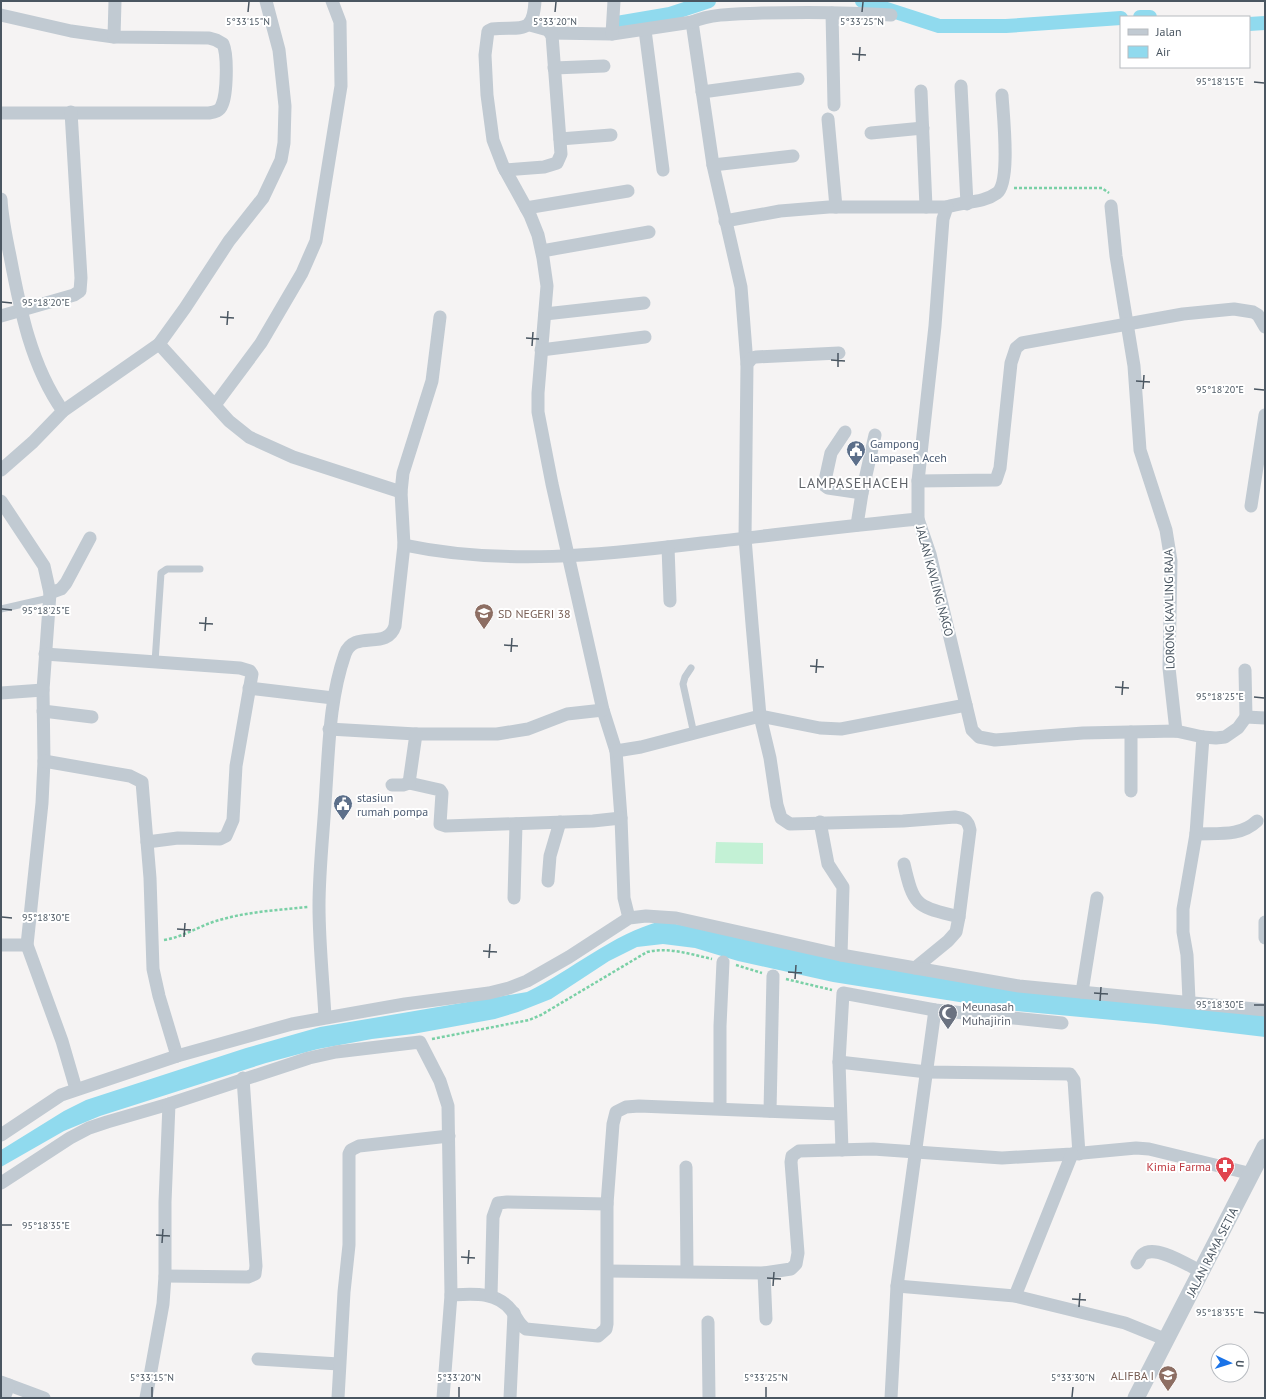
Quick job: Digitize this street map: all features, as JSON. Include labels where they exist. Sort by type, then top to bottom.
[{"type":"street","points":[[114,36],[115,1]]},
{"type":"street","points":[[1,470],[33,442],[63,410],[158,344],[185,308],[229,241],[263,198],[281,160],[284,143],[285,106],[278,50],[266,1]]},
{"type":"street","points":[[215,405],[261,343],[302,273],[316,241],[341,86],[340,22],[332,1]]},
{"type":"street","points":[[530,25],[534,18],[535,1]]},
{"type":"street","points":[[612,34],[614,1]]},
{"type":"street","points":[[628,918],[624,891],[616,751],[603,710],[568,556],[538,412],[541,350],[547,286],[542,251],[538,235],[526,208],[498,156],[492,132],[485,55],[487,33],[492,29],[524,27],[530,25],[548,30],[550,33],[612,34],[692,22],[703,17],[748,13],[891,15]]},
{"type":"street","points":[[832,13],[834,105]]},
{"type":"street","points":[[1,15],[71,31],[114,36],[209,38],[220,42],[224,48],[226,58],[222,105],[217,112],[1,113]]},
{"type":"street","points":[[692,22],[713,165],[741,287],[748,364],[745,538],[760,716],[781,818],[790,824],[820,822],[903,821],[955,817],[964,818],[969,825],[970,830],[956,932],[926,961],[915,968]]},
{"type":"street","points":[[645,30],[663,170]]},
{"type":"street","points":[[505,170],[544,167],[557,163],[561,154],[550,33]]},
{"type":"street","points":[[554,68],[604,66]]},
{"type":"street","points":[[702,92],[798,79]]},
{"type":"street","points":[[961,86],[967,204]]},
{"type":"street","points":[[921,91],[926,207]]},
{"type":"street","points":[[725,221],[780,211],[836,207],[947,207],[978,202],[997,193],[1001,189],[1005,174],[1002,95]]},
{"type":"street","points":[[1,316],[74,295],[80,291],[81,286],[71,112]]},
{"type":"street","points":[[828,119],[836,207]]},
{"type":"street","points":[[871,133],[923,128]]},
{"type":"street","points":[[560,139],[611,135]]},
{"type":"street","points":[[713,165],[793,156]]},
{"type":"street","points":[[526,208],[628,191]]},
{"type":"street","points":[[1,199],[1,213],[22,311],[38,365],[52,395],[63,410]]},
{"type":"street","name":"LORONG KAVLING RAJA","points":[[1112,206],[1116,256],[1134,366],[1140,450],[1166,530],[1171,561],[1169,668],[1176,731]]},
{"type":"street","name":"JALAN KAVLING NAGO","points":[[947,207],[943,218],[935,326],[918,481],[918,519],[931,561],[972,730],[979,738],[987,740],[1176,731],[1203,737],[1225,737],[1238,728],[1246,717]]},
{"type":"street","points":[[542,251],[649,232]]},
{"type":"street","points":[[544,314],[644,304]]},
{"type":"street","points":[[918,481],[996,480],[1000,468],[1011,363],[1016,348],[1030,340],[1183,314],[1234,309],[1253,312],[1258,315],[1265,327]]},
{"type":"street","points":[[325,1017],[319,906],[329,729],[333,698],[345,655],[350,645],[360,640],[385,639],[392,633],[396,616],[404,545],[401,492],[404,473],[432,381],[440,317]]},
{"type":"street","points":[[541,350],[645,336]]},
{"type":"street","points":[[158,344],[229,421],[249,437],[293,457],[401,492]]},
{"type":"street","points":[[748,364],[752,358],[756,356],[839,353]]},
{"type":"street","points":[[1251,506],[1265,415]]},
{"type":"street","points":[[846,432],[831,453],[824,485],[828,488],[862,493]]},
{"type":"street","points":[[857,525],[862,493],[875,435]]},
{"type":"street","points":[[1,503],[44,566],[50,596],[43,690],[44,761],[42,803],[27,945],[62,1041],[76,1089]]},
{"type":"street","points":[[404,545],[459,554],[512,557],[568,556],[668,547],[918,519]]},
{"type":"street","points":[[50,596],[66,584],[90,538]]},
{"type":"street","points":[[668,547],[670,601]]},
{"type":"street","points":[[45,654],[248,670],[252,674],[236,766],[233,820],[226,836],[220,839],[178,838],[147,842]]},
{"type":"street","points":[[1245,670],[1246,717],[1265,718]]},
{"type":"street","points":[[249,688],[333,698]]},
{"type":"street","points":[[1,693],[43,690]]},
{"type":"street","points":[[616,751],[641,747],[760,716],[813,727],[842,729],[966,705]]},
{"type":"street","points":[[329,729],[416,734],[472,735],[511,733],[566,714],[603,710]]},
{"type":"street","points":[[43,711],[92,717]]},
{"type":"street","points":[[1131,732],[1131,791]]},
{"type":"street","points":[[409,783],[416,734]]},
{"type":"street","points":[[1189,1001],[1187,955],[1183,932],[1183,908],[1196,834],[1203,737]]},
{"type":"street","points":[[44,761],[130,776],[141,780],[144,790],[144,823],[150,878],[153,969],[159,996],[178,1056]]},
{"type":"street","points":[[392,785],[403,785],[409,783],[440,790],[442,793],[440,824],[446,826],[593,821],[621,818]]},
{"type":"street","points":[[1196,834],[1236,833],[1249,828],[1257,821]]},
{"type":"street","points":[[548,881],[550,856],[560,822]]},
{"type":"street","points":[[820,822],[828,864],[843,887],[841,955]]},
{"type":"street","points":[[514,898],[516,824]]},
{"type":"street","points":[[904,864],[912,895],[918,904],[924,908],[959,917]]},
{"type":"street","points":[[1082,992],[1097,898]]},
{"type":"street","points":[[1,1135],[49,1102],[76,1089],[178,1056],[292,1024],[325,1017],[489,993],[509,988],[527,981],[569,957],[628,918],[646,916],[676,918],[841,955],[1019,986],[1189,1001],[1265,1010]]},
{"type":"street","points":[[1265,922],[1265,938]]},
{"type":"street","points":[[1,945],[27,945]]},
{"type":"street","points":[[720,1108],[720,1026],[723,962]]},
{"type":"street","points":[[770,1111],[773,976]]},
{"type":"street","points":[[842,1150],[839,1062],[842,993],[935,1010],[1062,1023]]},
{"type":"street","points":[[891,1398],[897,1286],[935,1010]]},
{"type":"street","points":[[2,1176],[89,1128],[148,1108],[169,1104],[243,1078],[309,1058],[336,1052],[420,1042],[444,1092],[448,1106],[450,1136],[451,1295],[442,1398]]},
{"type":"street","points":[[839,1062],[927,1072],[1070,1074],[1074,1080],[1076,1154],[1014,1296]]},
{"type":"street","points":[[165,1276],[248,1277],[255,1274],[256,1266],[243,1078]]},
{"type":"street","points":[[146,1398],[163,1304],[169,1104]]},
{"type":"street","points":[[451,1295],[476,1294],[491,1296],[504,1303],[514,1314],[520,1326],[526,1329],[598,1336],[606,1329],[607,1324],[607,1204],[613,1124],[616,1112],[621,1109],[634,1106],[720,1108],[753,1112],[770,1111],[840,1114]]},
{"type":"street","points":[[338,1398],[339,1364],[349,1245],[348,1154],[351,1150],[359,1146],[450,1136]]},
{"type":"street","name":"JALAN RAMA SETIA","points":[[1136,1398],[1265,1147]]},
{"type":"street","points":[[608,1271],[764,1273],[786,1271],[791,1269],[796,1264],[798,1253],[791,1168],[792,1156],[799,1151],[842,1150],[915,1152],[1002,1158],[1076,1154],[1136,1148],[1149,1149],[1252,1174]]},
{"type":"street","points":[[686,1167],[687,1271]]},
{"type":"street","points":[[491,1296],[493,1217],[498,1203],[607,1204]]},
{"type":"street","points":[[1137,1263],[1142,1255],[1147,1252],[1159,1251],[1202,1272]]},
{"type":"street","points":[[764,1273],[766,1319]]},
{"type":"street","points":[[897,1286],[1014,1296],[1125,1323],[1167,1340]]},
{"type":"street","points":[[510,1398],[514,1314]]},
{"type":"street","points":[[708,1322],[709,1398]]},
{"type":"street","points":[[258,1359],[339,1364]]},
{"type":"street","points":[[4,1398],[5,1383],[44,1398]]},
{"type":"lane","points":[[155,662],[161,573],[167,569],[200,569]]},
{"type":"lane","points":[[1,609],[50,596]]},
{"type":"lane","points":[[691,668],[685,677],[683,684],[694,734]]},
{"type":"path","points":[[1001,189],[1102,188],[1109,194],[1112,206]]},
{"type":"path","points":[[151,942],[174,938],[215,921],[255,913],[319,906]]},
{"type":"path","points":[[420,1042],[529,1020],[562,1004],[647,952],[658,949],[678,951],[842,993]]},
{"type":"green space","points":[[716,842],[763,843],[763,864],[715,863]]},
{"type":"water","points":[[661,921],[950,980],[1265,1014],[1265,1037],[1156,1024],[1016,1011],[833,982],[738,961],[695,948],[663,944],[637,947],[609,961],[551,999],[518,1012],[495,1019],[318,1049],[266,1063],[100,1116],[64,1131],[1,1167],[1,1150],[64,1111],[86,1100],[246,1048],[320,1027],[527,992],[609,943],[626,934]]},
{"type":"waterway","points":[[617,23],[670,14],[709,1]]},
{"type":"waterway","points":[[862,1],[939,26],[1006,26],[1120,18]]},
{"type":"waterway","points":[[1250,24],[1265,23]]},
{"type":"place","name":"Gampong lampaseh Aceh","points":[[856,467]]},
{"type":"place","name":"SD NEGERI 38","points":[[484,630]]},
{"type":"place","name":"stasiun rumah pompa","points":[[343,821]]},
{"type":"place","name":"Meunasah Muhajirin","points":[[948,1030]]},
{"type":"place","name":"Kimia Farma","points":[[1225,1183]]},
{"type":"place","name":"ALIFBA I","points":[[1168,1392]]},
{"type":"district","name":"LAMPASEHACEH","points":[[854,483]]}]
